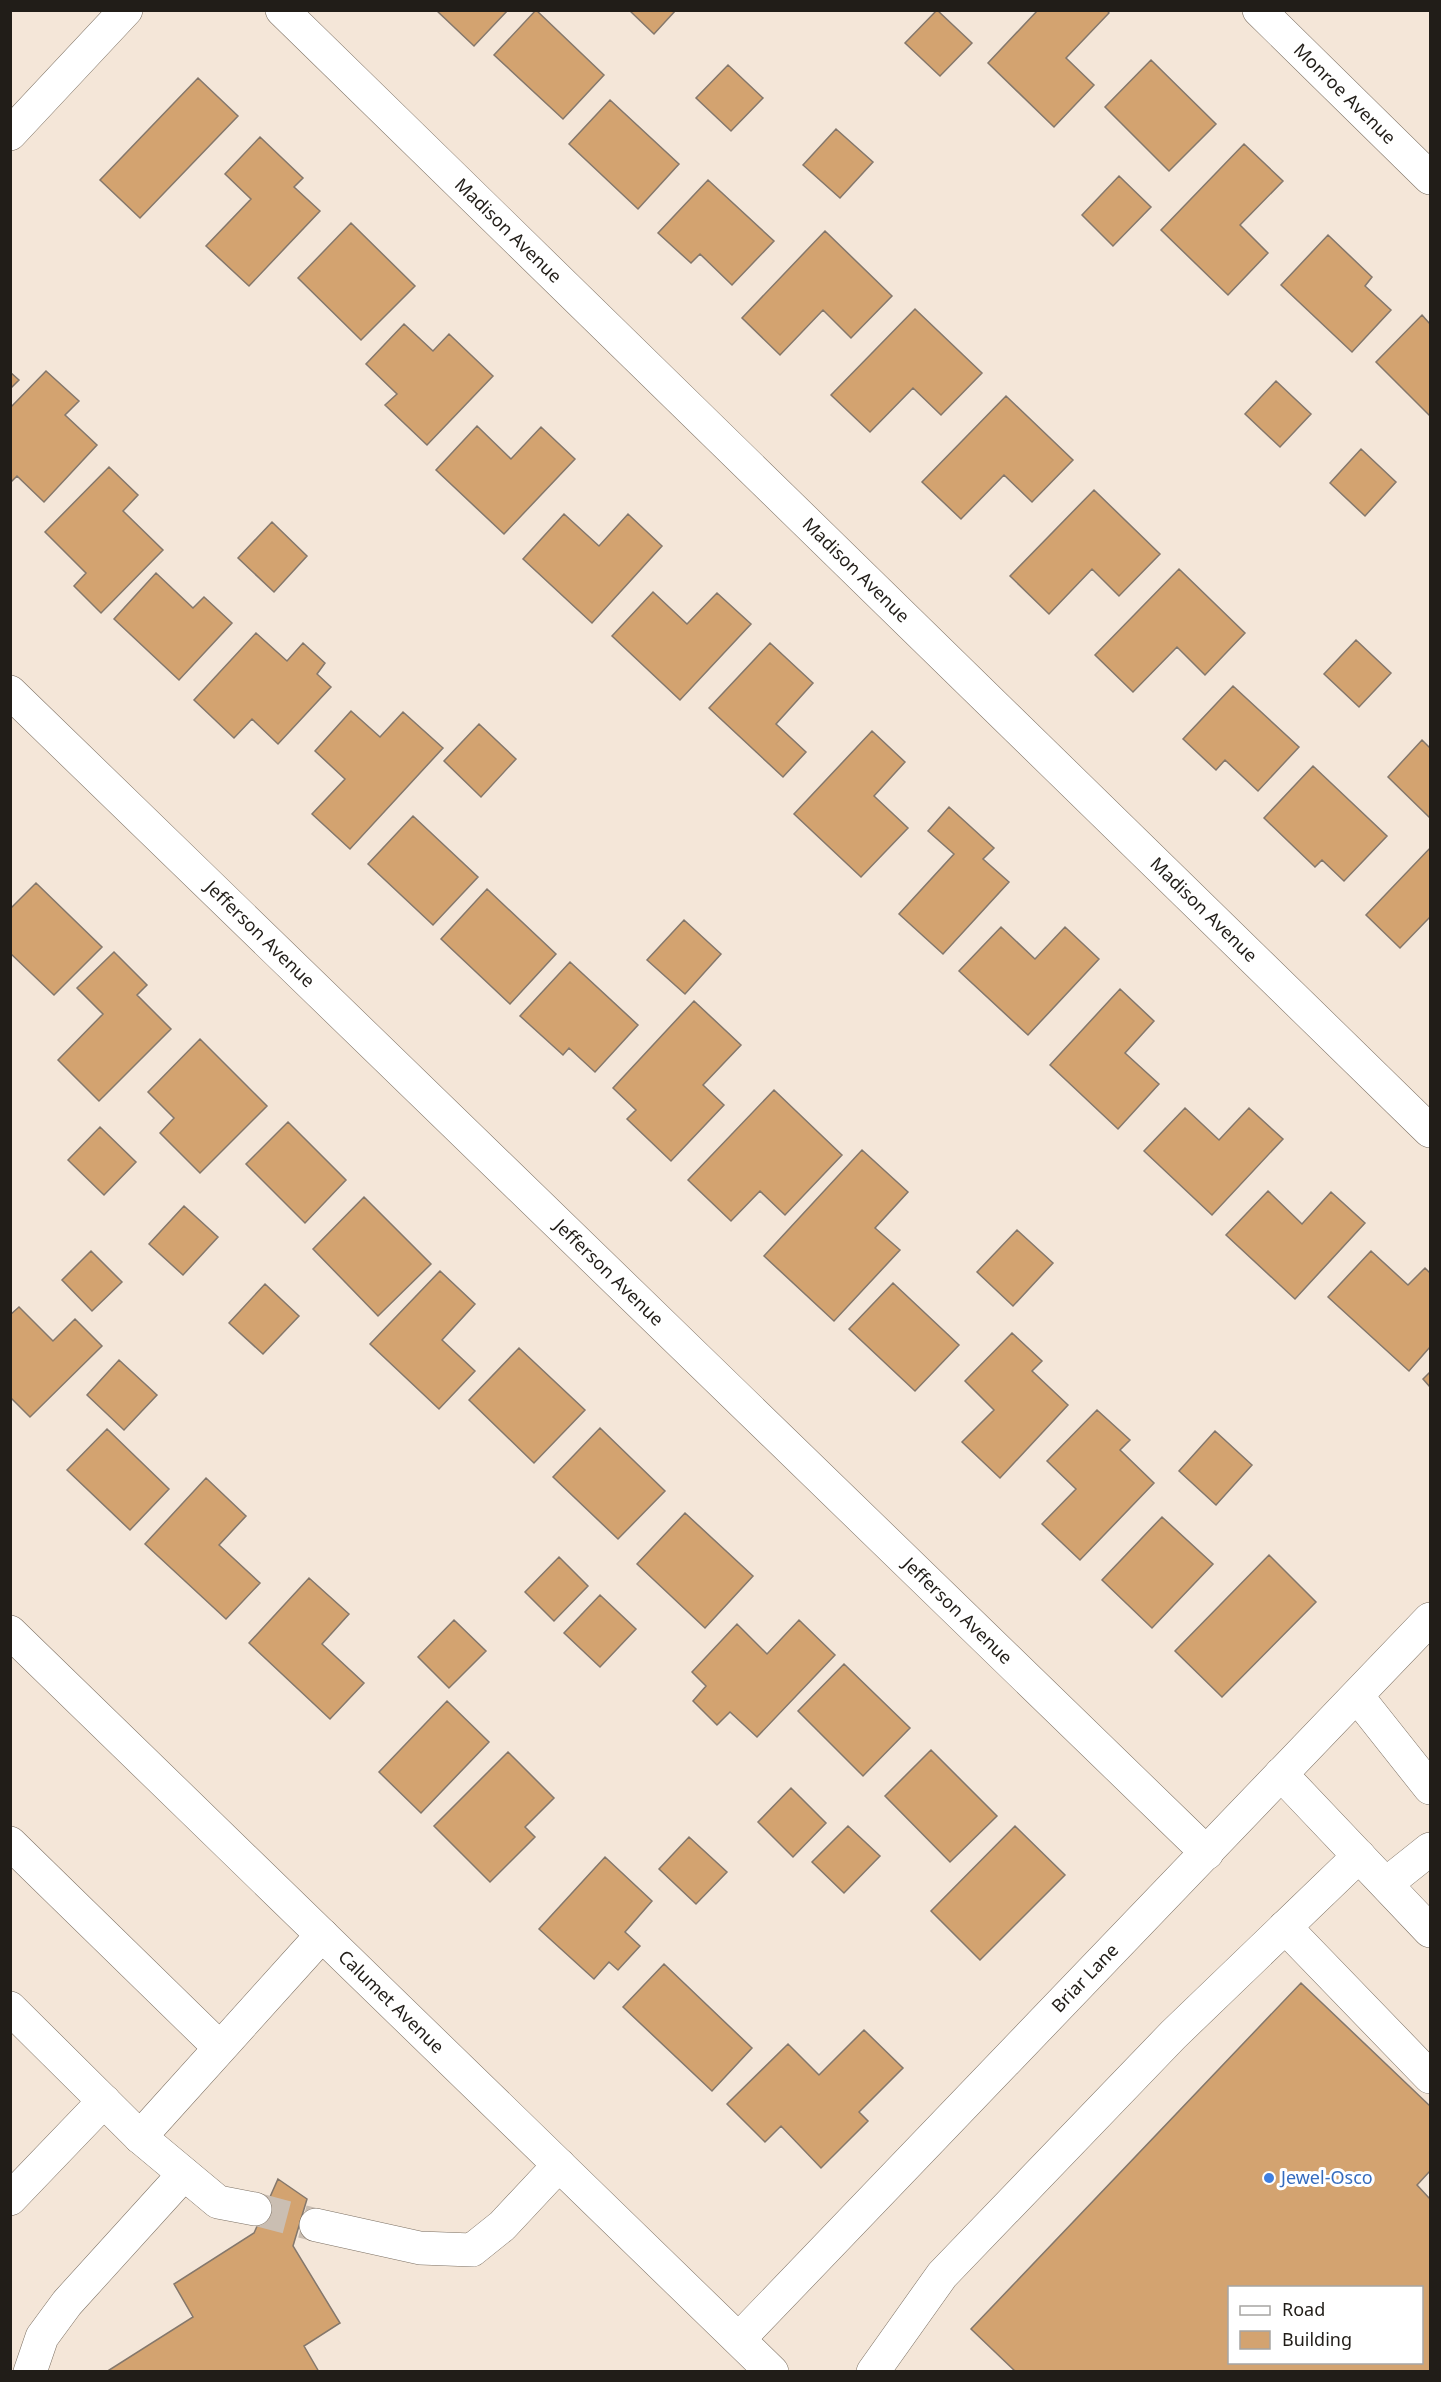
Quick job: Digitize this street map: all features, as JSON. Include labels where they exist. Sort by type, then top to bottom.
[{"type":"street","points":[[10,134],[126,10]]},
{"type":"street","name":"Madison Avenue","points":[[282,10],[1431,1131]]},
{"type":"street","name":"Monroe Avenue","points":[[1259,10],[1431,178]]},
{"type":"street","name":"Jefferson Avenue","points":[[10,692],[1207,1853]]},
{"type":"street","name":"Briar Lane","points":[[739,2339],[1431,1619]]},
{"type":"street","name":"Calumet Avenue","points":[[10,1632],[772,2372]]},
{"type":"street","points":[[1357,1696],[1431,1788]]},
{"type":"street","points":[[1281,1774],[1431,1931]]},
{"type":"street","points":[[10,1843],[219,2047]]},
{"type":"street","points":[[1386,1884],[1431,1849]]},
{"type":"street","points":[[873,2372],[942,2275],[1173,2035],[1359,1856]]},
{"type":"street","points":[[1386,1884],[1423,1892],[1431,1900]]},
{"type":"street","points":[[1285,1927],[1431,2077]]},
{"type":"street","points":[[140,2137],[322,1935]]},
{"type":"street","points":[[10,2008],[140,2137],[218,2202],[255,2209]]},
{"type":"street","points":[[10,2199],[104,2101]]},
{"type":"street","points":[[316,2224],[420,2248],[472,2250],[502,2226],[559,2165]]},
{"type":"street","points":[[10,2370],[42,2337],[68,2303],[184,2174]]},
{"type":"street","points":[[30,2372],[42,2337]]},
{"type":"building","points":[[436,10],[508,10],[474,46]]},
{"type":"building","points":[[536,10],[604,75],[563,119],[494,55]]},
{"type":"building","points":[[629,10],[676,10],[654,34]]},
{"type":"building","points":[[937,10],[972,43],[940,76],[905,43]]},
{"type":"building","points":[[1038,10],[1107,10],[1109,13],[1066,58],[1094,85],[1054,127],[988,63]]},
{"type":"building","points":[[1151,60],[1216,124],[1169,171],[1105,107]]},
{"type":"building","points":[[728,65],[763,98],[731,131],[696,98]]},
{"type":"building","points":[[198,78],[238,116],[140,218],[100,180]]},
{"type":"building","points":[[610,100],[679,164],[638,209],[569,144]]},
{"type":"building","points":[[836,129],[873,162],[840,198],[803,165]]},
{"type":"building","points":[[260,137],[303,178],[294,187],[320,211],[249,286],[206,246],[251,199],[225,174]]},
{"type":"building","points":[[1244,144],[1283,181],[1240,225],[1268,253],[1228,295],[1161,230]]},
{"type":"building","points":[[1119,176],[1151,207],[1113,246],[1082,215]]},
{"type":"building","points":[[708,180],[774,241],[732,285],[700,254],[691,263],[658,233]]},
{"type":"building","points":[[351,223],[415,286],[361,340],[298,278]]},
{"type":"building","points":[[825,231],[892,296],[851,338],[823,310],[780,355],[742,318]]},
{"type":"building","points":[[1328,235],[1372,277],[1365,286],[1391,310],[1352,352],[1281,285]]},
{"type":"building","points":[[915,309],[982,373],[941,415],[913,388],[870,432],[831,395]]},
{"type":"building","points":[[1422,315],[1430,324],[1430,416],[1376,362]]},
{"type":"building","points":[[404,324],[433,351],[449,334],[493,376],[427,445],[385,405],[397,394],[366,364]]},
{"type":"building","points":[[46,371],[79,401],[65,415],[97,445],[44,502],[17,476],[10,483],[10,408]]},
{"type":"building","points":[[10,372],[19,380],[10,389]]},
{"type":"building","points":[[1276,381],[1311,414],[1280,447],[1245,414]]},
{"type":"building","points":[[1006,396],[1073,460],[1032,502],[1004,475],[961,519],[922,482]]},
{"type":"building","points":[[477,426],[511,459],[541,427],[575,459],[504,534],[436,470]]},
{"type":"building","points":[[1361,449],[1396,482],[1365,516],[1330,483]]},
{"type":"building","points":[[109,467],[138,495],[123,511],[163,550],[101,613],[74,586],[86,573],[45,532]]},
{"type":"building","points":[[1094,490],[1160,554],[1119,596],[1092,569],[1049,614],[1010,576]]},
{"type":"building","points":[[564,514],[599,546],[628,514],[662,546],[592,623],[523,559]]},
{"type":"building","points":[[272,522],[307,556],[274,592],[238,558]]},
{"type":"building","points":[[1179,569],[1245,633],[1205,675],[1177,647],[1133,692],[1095,655]]},
{"type":"building","points":[[156,573],[193,608],[204,597],[232,623],[179,680],[114,619]]},
{"type":"building","points":[[653,592],[687,624],[717,593],[751,624],[680,700],[612,636]]},
{"type":"building","points":[[256,633],[287,661],[303,643],[325,663],[317,674],[331,687],[278,744],[252,719],[234,738],[194,700]]},
{"type":"building","points":[[1356,640],[1391,673],[1359,707],[1324,674]]},
{"type":"building","points":[[770,643],[813,683],[776,724],[806,752],[783,777],[709,708]]},
{"type":"building","points":[[1233,686],[1299,747],[1258,791],[1225,760],[1216,770],[1183,739]]},
{"type":"building","points":[[351,711],[380,737],[403,712],[443,748],[350,849],[312,814],[345,779],[315,751]]},
{"type":"building","points":[[479,724],[516,759],[481,797],[444,761]]},
{"type":"building","points":[[872,731],[905,762],[874,796],[908,828],[861,877],[794,814]]},
{"type":"building","points":[[1422,740],[1430,748],[1430,818],[1388,777]]},
{"type":"building","points":[[1313,766],[1387,836],[1344,881],[1322,860],[1315,867],[1264,818]]},
{"type":"building","points":[[949,807],[994,848],[983,859],[1009,882],[943,954],[899,914],[954,854],[928,831]]},
{"type":"building","points":[[413,816],[478,877],[433,925],[368,864]]},
{"type":"building","points":[[1430,848],[1430,917],[1400,948],[1366,915]]},
{"type":"building","points":[[36,883],[102,947],[54,995],[10,953],[10,909]]},
{"type":"building","points":[[487,889],[556,954],[510,1004],[441,939]]},
{"type":"building","points":[[684,920],[721,954],[685,994],[647,960]]},
{"type":"building","points":[[1001,927],[1035,959],[1065,927],[1099,959],[1028,1035],[959,971]]},
{"type":"building","points":[[114,952],[147,985],[137,995],[171,1029],[99,1101],[58,1060],[103,1014],[77,988]]},
{"type":"building","points":[[570,962],[638,1025],[595,1072],[569,1048],[563,1055],[520,1016]]},
{"type":"building","points":[[1120,989],[1154,1021],[1125,1053],[1159,1084],[1118,1129],[1050,1065]]},
{"type":"building","points":[[694,1001],[741,1045],[703,1085],[724,1105],[671,1161],[627,1119],[636,1110],[613,1088]]},
{"type":"building","points":[[200,1039],[267,1106],[200,1173],[160,1133],[174,1118],[148,1092]]},
{"type":"building","points":[[774,1090],[842,1155],[785,1215],[760,1191],[731,1221],[688,1180]]},
{"type":"building","points":[[1185,1108],[1219,1140],[1249,1108],[1283,1139],[1212,1215],[1144,1151]]},
{"type":"building","points":[[288,1122],[346,1180],[305,1223],[246,1164]]},
{"type":"building","points":[[100,1127],[136,1162],[104,1195],[68,1160]]},
{"type":"building","points":[[862,1150],[908,1192],[875,1228],[900,1250],[834,1321],[764,1256]]},
{"type":"building","points":[[1268,1191],[1302,1224],[1331,1192],[1365,1223],[1295,1299],[1226,1235]]},
{"type":"building","points":[[364,1197],[431,1264],[378,1316],[313,1249]]},
{"type":"building","points":[[184,1206],[218,1237],[183,1275],[149,1244]]},
{"type":"building","points":[[1017,1230],[1053,1263],[1013,1306],[977,1272]]},
{"type":"building","points":[[91,1251],[122,1282],[92,1311],[62,1280]]},
{"type":"building","points":[[1371,1251],[1408,1285],[1425,1268],[1430,1273],[1430,1347],[1409,1371],[1328,1297]]},
{"type":"building","points":[[440,1271],[475,1304],[442,1340],[475,1371],[439,1409],[370,1344]]},
{"type":"building","points":[[893,1283],[959,1345],[915,1391],[849,1329]]},
{"type":"building","points":[[265,1284],[299,1316],[263,1354],[229,1323]]},
{"type":"building","points":[[19,1307],[53,1341],[75,1319],[102,1346],[30,1417],[10,1397],[10,1315]]},
{"type":"building","points":[[1012,1333],[1042,1361],[1032,1371],[1068,1405],[1000,1478],[962,1442],[994,1410],[965,1381]]},
{"type":"building","points":[[519,1348],[585,1410],[534,1463],[469,1400]]},
{"type":"building","points":[[119,1360],[157,1395],[124,1430],[87,1395]]},
{"type":"building","points":[[1430,1372],[1430,1387],[1423,1379]]},
{"type":"building","points":[[1097,1410],[1130,1440],[1120,1450],[1154,1483],[1080,1560],[1042,1524],[1076,1489],[1047,1461]]},
{"type":"building","points":[[600,1428],[665,1491],[618,1539],[553,1477]]},
{"type":"building","points":[[107,1429],[169,1489],[130,1530],[67,1470]]},
{"type":"building","points":[[1215,1431],[1252,1465],[1216,1505],[1179,1471]]},
{"type":"building","points":[[206,1478],[246,1516],[219,1545],[260,1583],[226,1619],[145,1544]]},
{"type":"building","points":[[685,1513],[753,1576],[705,1628],[637,1564]]},
{"type":"building","points":[[1162,1517],[1213,1564],[1152,1628],[1102,1580]]},
{"type":"building","points":[[1269,1555],[1316,1602],[1222,1697],[1175,1651]]},
{"type":"building","points":[[559,1557],[588,1586],[554,1621],[525,1592]]},
{"type":"building","points":[[309,1578],[349,1614],[322,1644],[364,1683],[330,1719],[249,1643]]},
{"type":"building","points":[[600,1595],[636,1629],[600,1667],[564,1633]]},
{"type":"building","points":[[454,1620],[486,1651],[449,1688],[418,1657]]},
{"type":"building","points":[[799,1620],[835,1655],[757,1737],[730,1712],[717,1725],[693,1701],[706,1686],[692,1672],[737,1624],[767,1654]]},
{"type":"building","points":[[844,1664],[910,1728],[863,1776],[798,1711]]},
{"type":"building","points":[[447,1701],[489,1742],[421,1813],[379,1772]]},
{"type":"building","points":[[931,1750],[997,1816],[950,1862],[885,1796]]},
{"type":"building","points":[[508,1752],[554,1798],[525,1827],[535,1837],[490,1882],[434,1826]]},
{"type":"building","points":[[791,1788],[826,1823],[793,1857],[758,1822]]},
{"type":"building","points":[[848,1826],[880,1856],[844,1893],[812,1862]]},
{"type":"building","points":[[1015,1826],[1065,1875],[980,1960],[931,1911]]},
{"type":"building","points":[[689,1837],[727,1872],[696,1904],[659,1869]]},
{"type":"building","points":[[605,1857],[652,1901],[625,1932],[640,1946],[618,1970],[609,1962],[594,1979],[539,1929]]},
{"type":"building","points":[[664,1964],[752,2048],[712,2091],[623,2007]]},
{"type":"building","name":"Jewel-Osco","points":[[1301,1983],[1430,2106],[1430,2171],[1417,2185],[1430,2199],[1430,2372],[1016,2372],[971,2329]]},
{"type":"building","points":[[864,2030],[903,2068],[859,2112],[868,2121],[821,2168],[781,2126],[765,2142],[727,2104],[788,2044],[819,2075]]},
{"type":"building","points":[[278,2179],[307,2199],[293,2246],[340,2323],[304,2346],[319,2372],[106,2372],[193,2317],[174,2284],[254,2233]]},
{"type":"tunnel","points":[[255,2209],[316,2225]]},
{"type":"place","name":"Jewel-Osco","points":[[1269,2178]]}]
